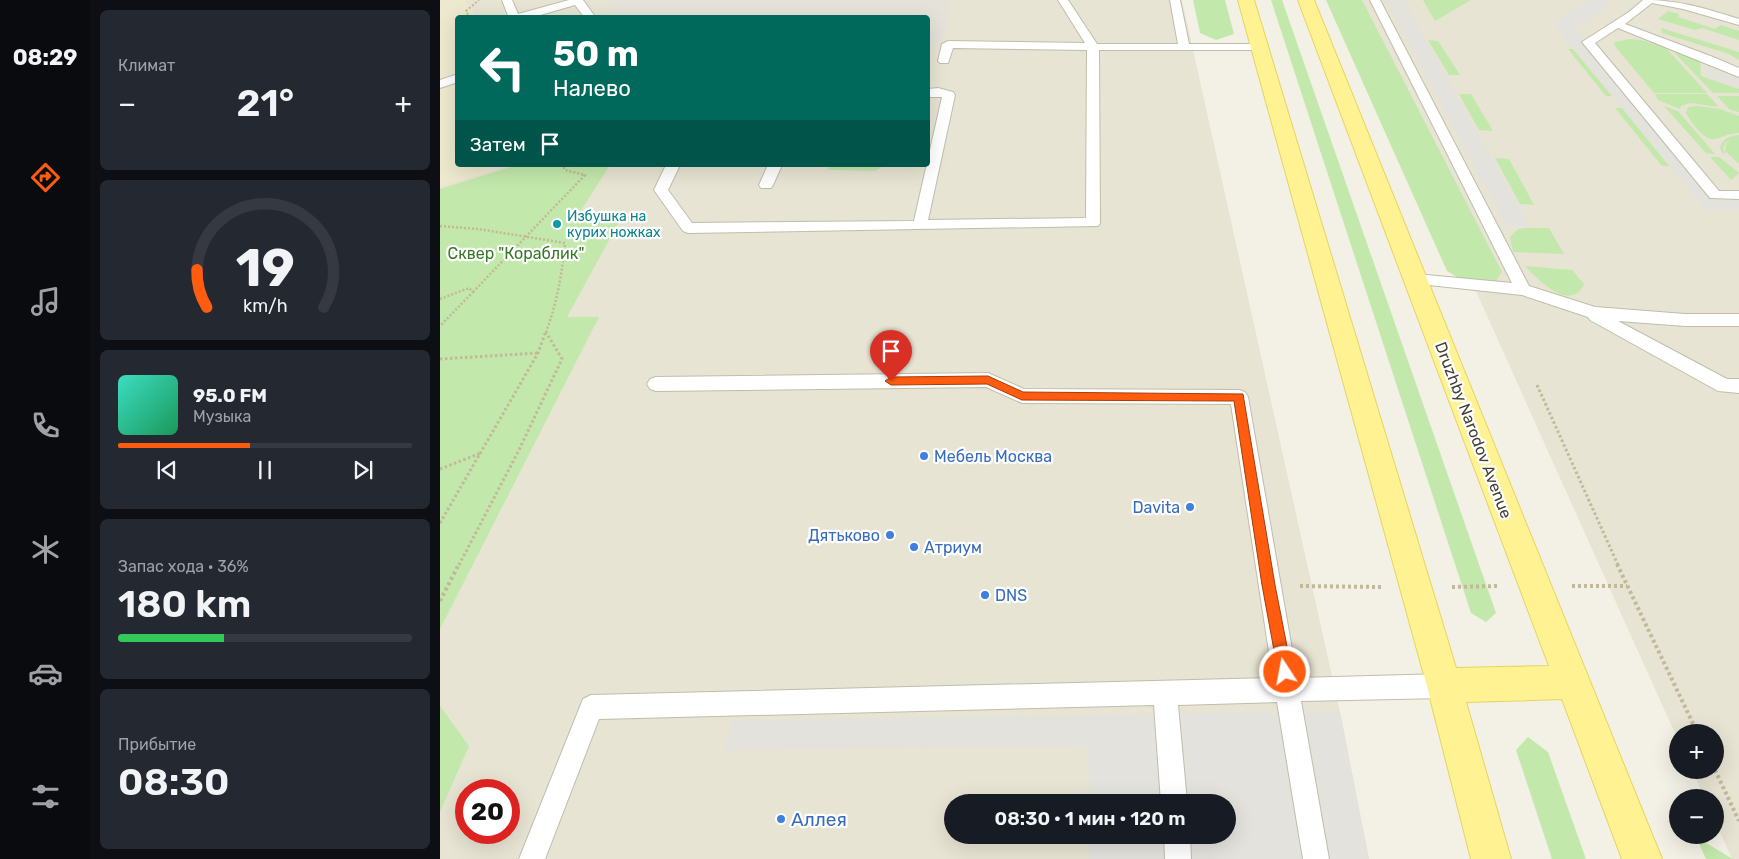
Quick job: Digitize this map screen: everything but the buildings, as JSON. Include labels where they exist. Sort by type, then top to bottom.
[{"type":"main road","points":[[1246,0],[1444,686],[1491,859]]},
{"type":"main road","name":"Druzhby Narodov Avenue","points":[[1306,0],[1642,859]]},
{"type":"main road","points":[[1444,686],[1573,682]]},
{"type":"lane","points":[[508,0],[510,10],[514,15]]},
{"type":"lane","points":[[526,15],[577,0],[589,15]]},
{"type":"lane","points":[[672,167],[662,190],[688,228],[1092,223],[1093,47],[1063,0]]},
{"type":"lane","points":[[1175,0],[1184,46]]},
{"type":"lane","points":[[1375,0],[1523,290]]},
{"type":"lane","points":[[1739,22],[1688,3],[1650,0],[1633,14],[1588,42],[1716,195],[1739,195]]},
{"type":"lane","points":[[1616,24],[1709,59],[1739,73]]},
{"type":"lane","points":[[944,62],[948,44],[1093,47],[1259,47]]},
{"type":"lane","points":[[440,84],[455,79]]},
{"type":"lane","points":[[920,225],[949,95],[935,89]]},
{"type":"lane","points":[[766,185],[774,167]]},
{"type":"lane","points":[[1416,279],[1523,290],[1594,313],[1685,320],[1739,320]]},
{"type":"lane","points":[[1586,310],[1724,386],[1739,386]]},
{"type":"lane","points":[[656,384],[988,380],[1022,396],[1239,397],[1316,859]]},
{"type":"lane","points":[[532,859],[591,707],[1444,686]]},
{"type":"lane","points":[[1165,692],[1173,794]]},
{"type":"lane","points":[[1177,844],[1178,859]]},
{"type":"path","points":[[468,15],[466,11],[479,0]]},
{"type":"path","points":[[440,326],[585,176],[565,170],[563,167]]},
{"type":"path","points":[[440,226],[478,229],[565,243],[555,301],[538,353],[440,523]]},
{"type":"path","points":[[440,298],[469,288],[473,292]]},
{"type":"path","points":[[440,601],[519,450],[562,358],[546,331]]},
{"type":"path","points":[[440,359],[538,353]]},
{"type":"path","points":[[1537,385],[1627,586],[1693,724]]},
{"type":"path","points":[[440,469],[481,453]]},
{"type":"path","points":[[1719,779],[1739,821]]},
{"type":"shaded area","points":[[440,0],[1182,0],[1340,712],[1369,859],[440,859]]},
{"type":"shaded area","points":[[465,0],[475,15],[455,15],[455,167],[505,167],[440,187],[440,1]]},
{"type":"shaded area","points":[[615,0],[949,0],[947,26],[940,44],[930,44],[930,15],[614,15],[604,3]]},
{"type":"shaded area","points":[[1345,0],[1739,0],[1739,859],[1732,859],[1724,841],[1724,789],[1700,789],[1696,779],[1724,779],[1724,724],[1671,724]]},
{"type":"shaded area","points":[[1385,0],[1404,0],[1529,226],[1507,226]]},
{"type":"shaded area","points":[[1588,0],[1614,1],[1575,30],[1713,198],[1739,199],[1739,210],[1706,210],[1554,24]]},
{"type":"shaded area","points":[[1707,68],[1739,79],[1739,88],[1704,76]]},
{"type":"shaded area","points":[[1340,712],[1369,859],[1089,859],[1089,844],[1236,844],[1236,794],[1089,794],[1088,746],[724,750],[733,720]]},
{"type":"green space","points":[[1193,0],[1225,0],[1234,34],[1216,40],[1200,33]]},
{"type":"green space","points":[[1271,0],[1282,0],[1496,613],[1486,622],[1471,613]]},
{"type":"green space","points":[[1326,0],[1362,0],[1502,272],[1495,282],[1460,279],[1447,271]]},
{"type":"green space","points":[[1423,0],[1471,0],[1435,21]]},
{"type":"green space","points":[[1668,11],[1679,14],[1678,17],[1715,29],[1721,25],[1739,31],[1739,40],[1702,28],[1695,30],[1658,19]]},
{"type":"green space","points":[[1661,28],[1739,52],[1739,60],[1729,54],[1662,33]]},
{"type":"green space","points":[[1629,39],[1641,40],[1666,48],[1707,93],[1654,93],[1614,45],[1615,42]]},
{"type":"green space","points":[[1428,40],[1438,41],[1460,75],[1449,75]]},
{"type":"green space","points":[[1568,49],[1573,49],[1612,96],[1606,96]]},
{"type":"green space","points":[[1671,49],[1700,61],[1701,76],[1739,89],[1739,93],[1713,93]]},
{"type":"green space","points":[[1459,94],[1471,94],[1493,131],[1479,130]]},
{"type":"green space","points":[[1655,94],[1707,94],[1719,107],[1690,103],[1681,106],[1680,109],[1658,100]]},
{"type":"green space","points":[[1717,96],[1739,96],[1739,112],[1730,110]]},
{"type":"green space","points":[[1664,106],[1678,111],[1715,154],[1706,153]]},
{"type":"green space","points":[[1697,106],[1720,109],[1739,116],[1739,133],[1715,139],[1702,134],[1694,126],[1686,113],[1688,107]]},
{"type":"green space","points":[[1615,108],[1622,108],[1669,166],[1662,166]]},
{"type":"green space","points":[[1739,135],[1739,164],[1725,151],[1727,142],[1733,139],[1726,142],[1723,149],[1725,153],[1723,154],[1720,148],[1727,138]]},
{"type":"green space","points":[[1710,157],[1719,157],[1739,173],[1731,180]]},
{"type":"green space","points":[[1495,158],[1509,159],[1534,205],[1520,204]]},
{"type":"green space","name":"Сквер \"Кораблик\"","points":[[511,167],[609,167],[580,212],[625,211],[567,317],[599,317],[440,629],[440,189]]},
{"type":"green space","points":[[827,167],[882,167],[875,171],[829,170]]},
{"type":"green space","points":[[1549,228],[1564,254],[1513,252],[1510,237],[1518,229]]},
{"type":"green space","points":[[1525,266],[1572,270],[1584,284],[1578,292],[1571,296],[1562,295],[1545,285]]},
{"type":"green space","points":[[440,706],[469,746],[440,812]]},
{"type":"green space","points":[[1528,737],[1548,752],[1586,859],[1552,859],[1516,750]]},
{"type":"green space","points":[[1699,844],[1708,844],[1733,859],[1706,859]]},
{"type":"place","name":"Избушка на курих ножках","points":[[557,224]]},
{"type":"place","name":"Мебель Москва","points":[[924,456]]},
{"type":"place","name":"Davita","points":[[1190,507]]},
{"type":"place","name":"Дятьково","points":[[890,535]]},
{"type":"place","name":"Атриум","points":[[914,547]]},
{"type":"place","name":"DNS","points":[[985,595]]},
{"type":"place","name":"Аллея","points":[[781,819]]},
{"type":"route","points":[[891,381],[988,380],[1022,396],[1239,397],[1285,672]]}]
